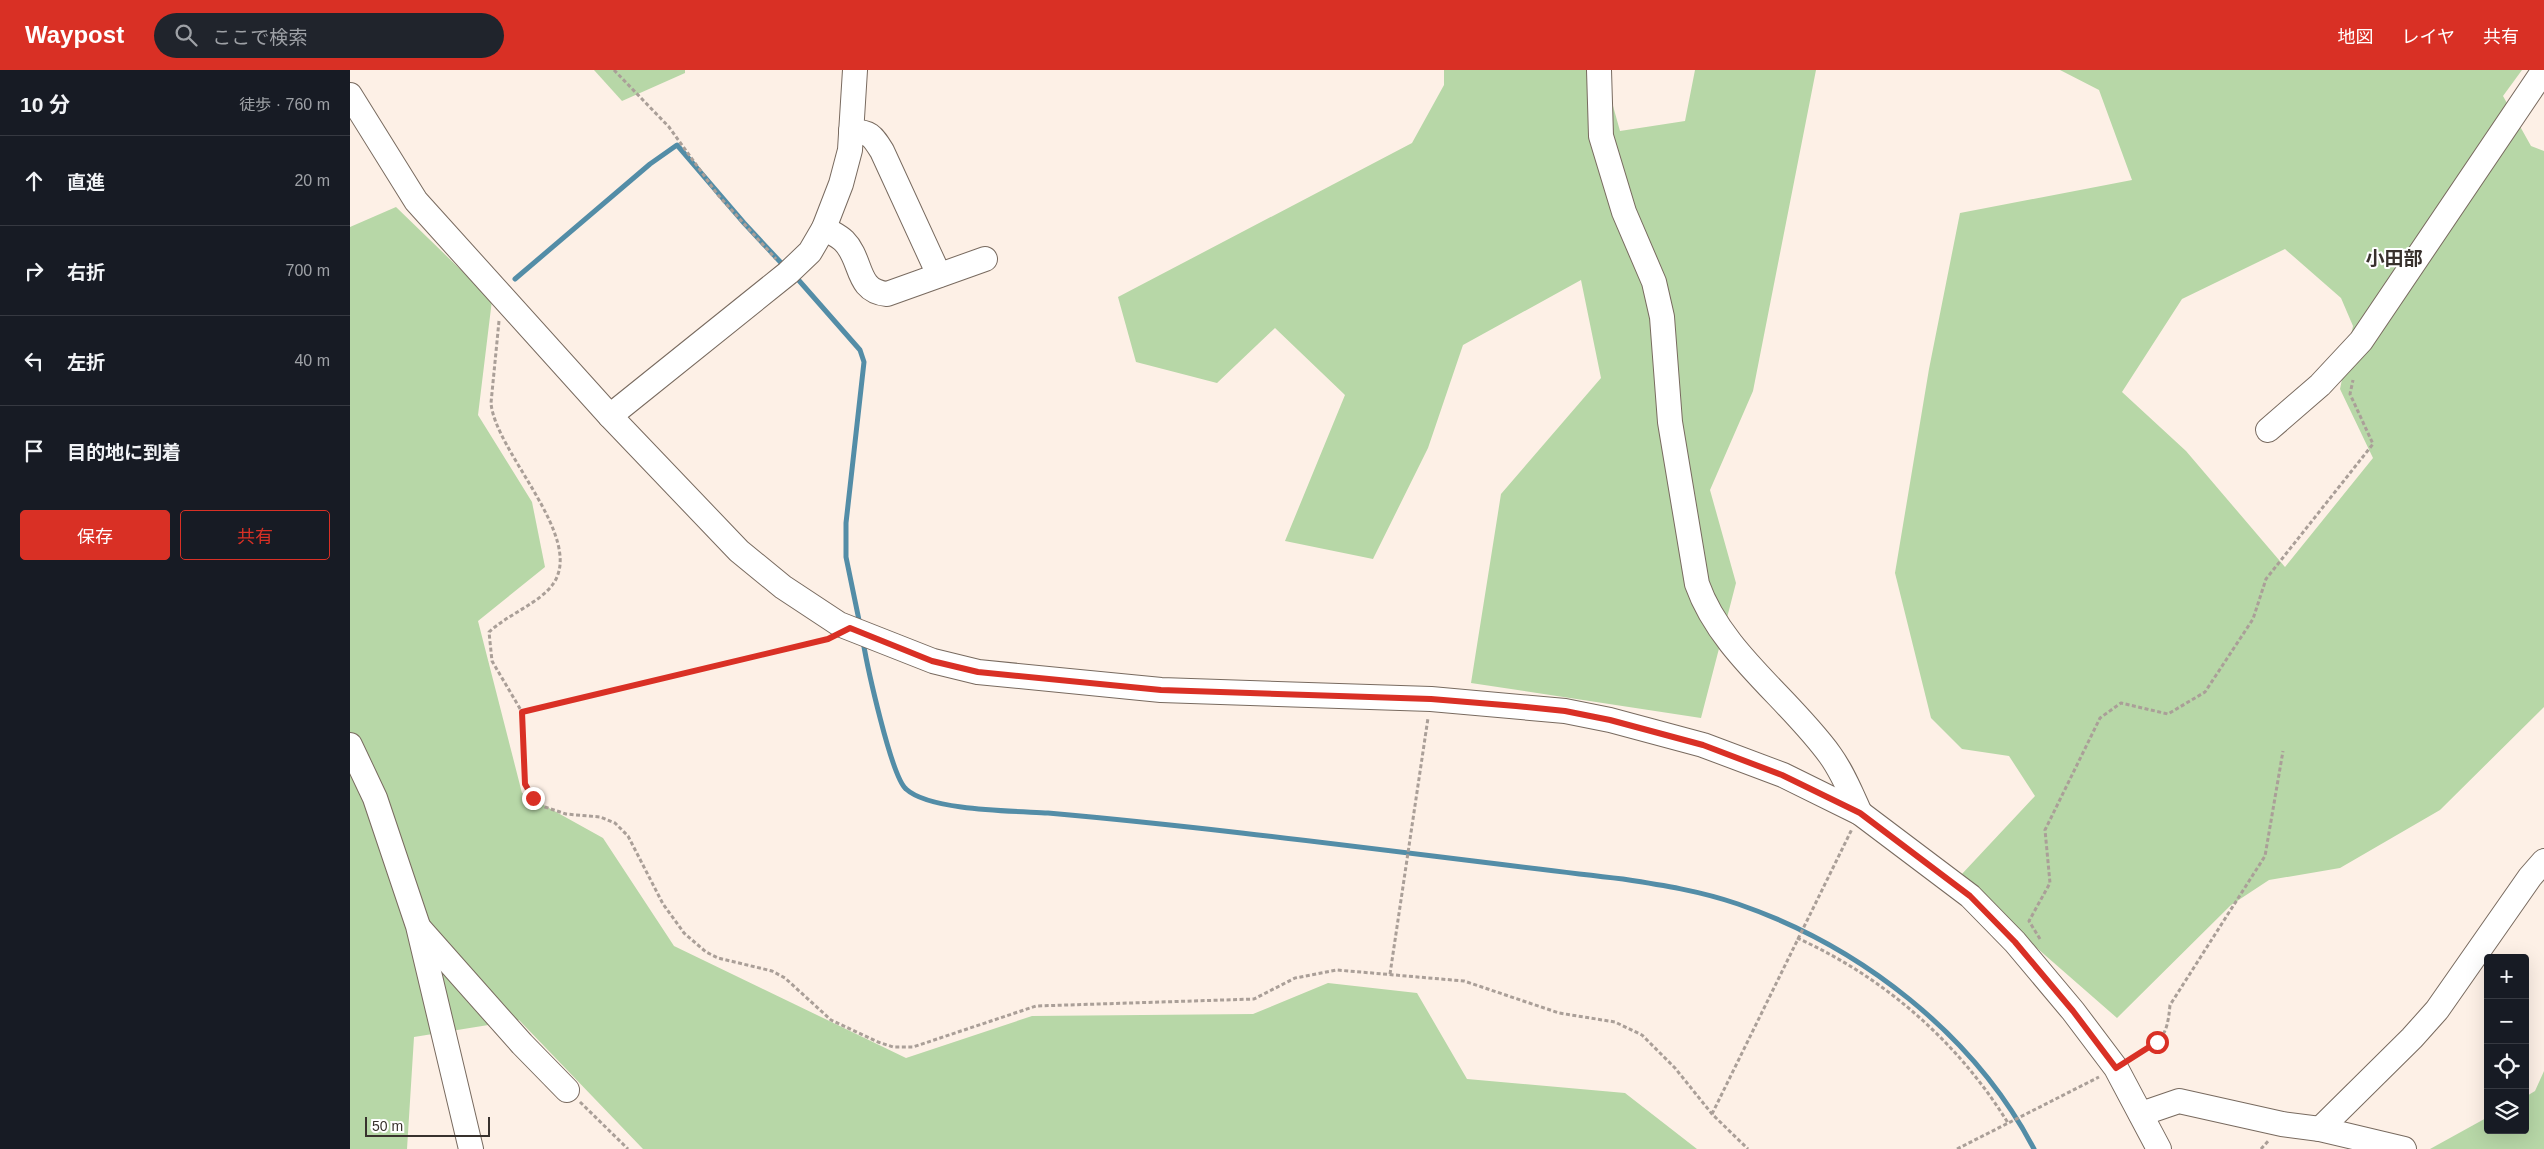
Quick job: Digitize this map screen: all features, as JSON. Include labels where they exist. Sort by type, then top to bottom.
[{"type":"street","points":[[610,416],[788,273],[810,252],[824,228],[842,184],[850,150],[855,70]]},
{"type":"street","points":[[1599,70],[1601,136],[1624,212],[1654,282],[1662,317],[1670,422],[1697,584],[1704,604],[1730,641],[1830,755],[1844,777],[1860,813]]},
{"type":"street","points":[[2268,430],[2320,385],[2361,341],[2544,70]]},
{"type":"street","points":[[350,95],[416,201],[610,416],[739,551],[783,587],[839,624],[932,661],[978,672],[1161,690],[1431,699],[1565,711],[1658,732],[1703,745],[1782,775],[1860,813],[1970,896],[2021,949],[2073,1011],[2116,1068],[2159,1149]]},
{"type":"street","points":[[851,131],[864,132],[873,136],[882,151],[939,275]]},
{"type":"street","points":[[824,228],[844,241],[868,288],[878,293],[887,294],[985,259]]},
{"type":"street","points":[[350,746],[375,798],[418,926],[471,1149]]},
{"type":"street","points":[[2320,1129],[2412,1038],[2437,1010],[2530,877],[2544,861]]},
{"type":"street","points":[[418,926],[522,1044],[567,1090]]},
{"type":"street","points":[[2141,1114],[2179,1101],[2282,1124],[2320,1129],[2404,1149]]},
{"type":"path","points":[[614,70],[669,127],[718,195],[788,273]]},
{"type":"path","points":[[505,300],[499,319],[491,403],[492,415],[502,437],[542,504],[556,538],[560,558],[554,583],[546,593],[500,621],[489,632],[492,661],[522,712],[525,784],[533,798],[545,807],[566,814],[600,817],[615,823],[628,836],[663,904],[691,942],[718,958],[772,971],[800,989],[831,1020],[893,1047],[913,1047],[1036,1006],[1254,998],[1295,978],[1337,970],[1464,981],[1559,1013],[1615,1022],[1642,1035],[1675,1068],[1712,1114],[1748,1149]]},
{"type":"path","points":[[2045,946],[2029,922],[2050,883],[2044,830],[2100,718],[2121,703],[2168,714],[2205,692],[2253,620],[2266,579],[2373,444],[2350,394],[2354,376]]},
{"type":"path","points":[[522,712],[828,639],[850,628]]},
{"type":"path","points":[[1390,974],[1431,699]]},
{"type":"path","points":[[1957,1149],[2116,1068],[2157,1042],[2168,1028],[2170,1005],[2265,856],[2283,751]]},
{"type":"path","points":[[1712,1114],[1860,813]]},
{"type":"path","points":[[1797,938],[1832,953],[1870,977],[1904,1004],[1966,1064],[1994,1100],[2008,1123]]},
{"type":"path","points":[[567,1090],[628,1149]]},
{"type":"green space","points":[[594,70],[685,70],[685,73],[622,101]]},
{"type":"green space","points":[[1444,70],[1603,70],[1620,131],[1685,121],[1695,70],[1816,70],[1753,391],[1710,490],[1736,583],[1701,718],[1471,683],[1501,494],[1601,378],[1581,280],[1463,345],[1428,448],[1373,559],[1285,541],[1345,395],[1275,328],[1217,383],[1136,362],[1118,297],[1412,143],[1444,85]]},
{"type":"green space","points":[[2060,70],[2522,70],[2503,96],[2531,146],[2544,151],[2544,707],[2440,810],[2340,868],[2269,880],[2231,905],[2117,1018],[1991,908],[1961,875],[2035,796],[2009,756],[1962,749],[1931,718],[1895,573],[1929,369],[1960,213],[2132,180],[2099,90]],"holes":[[[2285,249],[2341,298],[2353,326],[2340,389],[2373,458],[2285,567],[2186,451],[2122,392],[2182,299]]]},
{"type":"green space","points":[[396,207],[492,300],[478,415],[532,502],[545,567],[478,621],[522,793],[603,838],[674,946],[906,1058],[1032,1016],[1253,1014],[1328,983],[1417,993],[1467,1079],[1625,1093],[1697,1149],[643,1149],[519,1020],[414,1037],[407,1149],[350,1149],[350,227]]},
{"type":"green space","points":[[2544,1071],[2544,1149],[2430,1149],[2484,1119],[2484,1134],[2529,1134],[2529,1095],[2535,1091]]},
{"type":"waterway","points":[[515,279],[650,164],[677,145],[744,223],[785,267]]},
{"type":"waterway","points":[[795,276],[860,350],[864,362],[846,523],[846,557],[860,625]]},
{"type":"waterway","points":[[863,641],[880,719],[894,764],[900,780],[906,789],[918,796],[953,806],[1192,827],[1623,879],[1724,899],[1783,922],[1827,944],[1869,970],[1909,999],[1946,1032],[1980,1068],[2009,1107],[2034,1149]]},
{"type":"district","name":"小田部","points":[[2394,258]]},
{"type":"route","points":[[533,798],[525,784],[522,764],[522,712],[828,639],[850,628],[932,661],[978,672],[1161,690],[1270,692],[1431,699],[1565,711],[1610,720],[1703,745],[1782,775],[1860,813],[1970,896],[2015,942],[2073,1011],[2116,1068],[2157,1042]]}]
